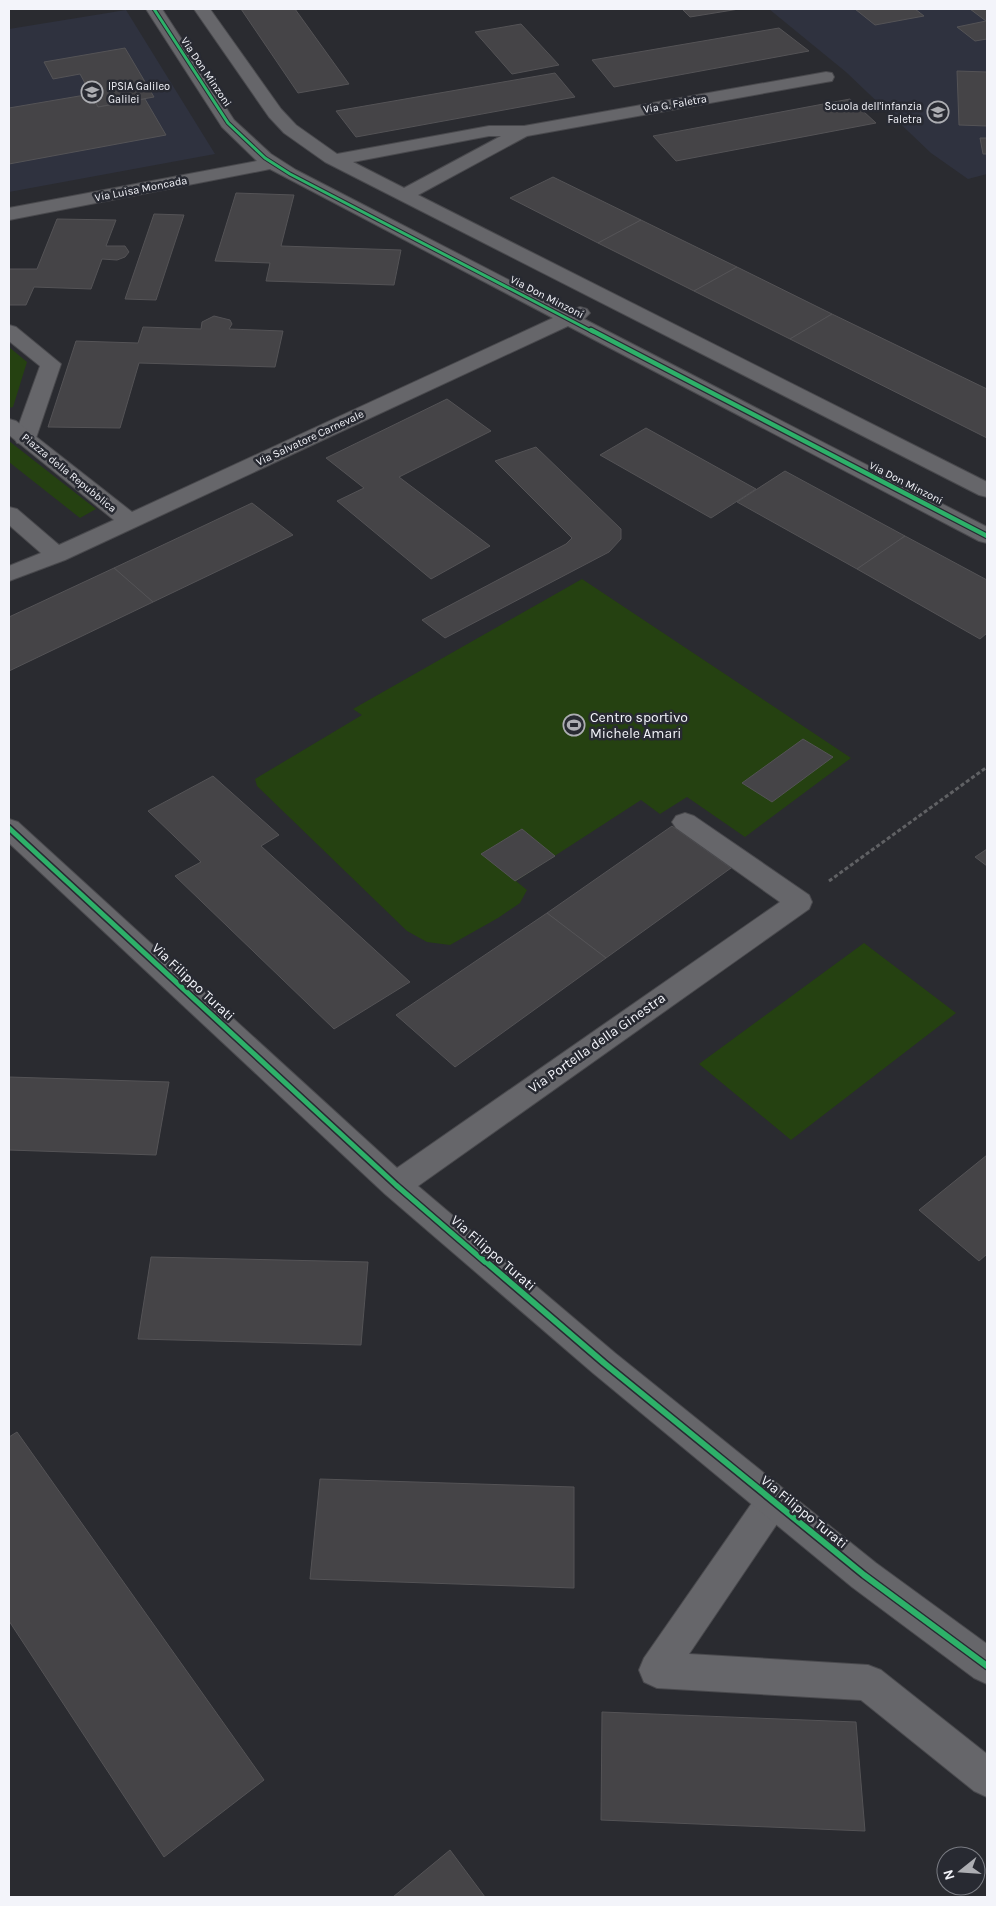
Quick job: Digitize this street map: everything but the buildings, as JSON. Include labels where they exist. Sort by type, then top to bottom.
[{"type":"street","name":"Via Don Minzoni","points":[[154,9],[228,123],[245,141],[273,164],[317,189],[987,536]]},
{"type":"street","name":"Via Don Minzoni","points":[[202,9],[275,113],[296,134],[335,160],[987,490]]},
{"type":"street","name":"Via G. Faletra","points":[[524,131],[826,77]]},
{"type":"street","points":[[335,160],[489,131],[524,131]]},
{"type":"street","points":[[404,195],[524,131]]},
{"type":"street","name":"Via Luisa Moncada","points":[[9,214],[273,164]]},
{"type":"street","name":"Via Salvatore Carnevale","points":[[9,574],[57,555],[610,299]]},
{"type":"street","points":[[9,331],[51,364],[17,432]]},
{"type":"street","name":"Piazza della Repubblica","points":[[17,432],[129,521]]},
{"type":"street","points":[[9,514],[57,555]]},
{"type":"street","points":[[686,822],[798,902]]},
{"type":"street","name":"Via Filippo Turati","points":[[9,828],[396,1185],[604,1363],[864,1576],[987,1666]]},
{"type":"street","name":"Via Portella della Ginestra","points":[[396,1185],[798,902]]},
{"type":"street","points":[[773,1501],[657,1670],[868,1683],[987,1778]]},
{"type":"path","points":[[798,902],[987,767]]},
{"type":"shaded area","points":[[769,9],[987,9],[987,174],[968,179],[931,153],[846,72]]},
{"type":"shaded area","name":"IPSIA Galileo Galilei","points":[[126,10],[215,154],[9,192],[9,29]]},
{"type":"green space","points":[[9,347],[27,362],[13,407],[9,408]]},
{"type":"green space","points":[[9,441],[96,509],[80,518],[9,462]]},
{"type":"green space","name":"Centro sportivo Michele Amari","points":[[582,579],[851,758],[745,837],[687,797],[660,814],[641,800],[516,881],[527,890],[520,903],[498,918],[450,945],[427,942],[407,931],[257,786],[255,779],[362,715],[353,709]]},
{"type":"green space","points":[[864,943],[956,1013],[791,1140],[699,1064]]},
{"type":"cycle path","points":[[154,9],[228,123],[265,158],[290,174],[987,536]]},
{"type":"cycle path","points":[[9,828],[396,1185],[604,1363],[773,1501],[864,1575],[987,1666]]},
{"type":"place","name":"IPSIA Galileo Galilei","points":[[92,92]]},
{"type":"place","name":"Scuola dell'infanzia Faletra","points":[[938,112]]},
{"type":"place","name":"Centro sportivo Michele Amari","points":[[574,725]]}]
